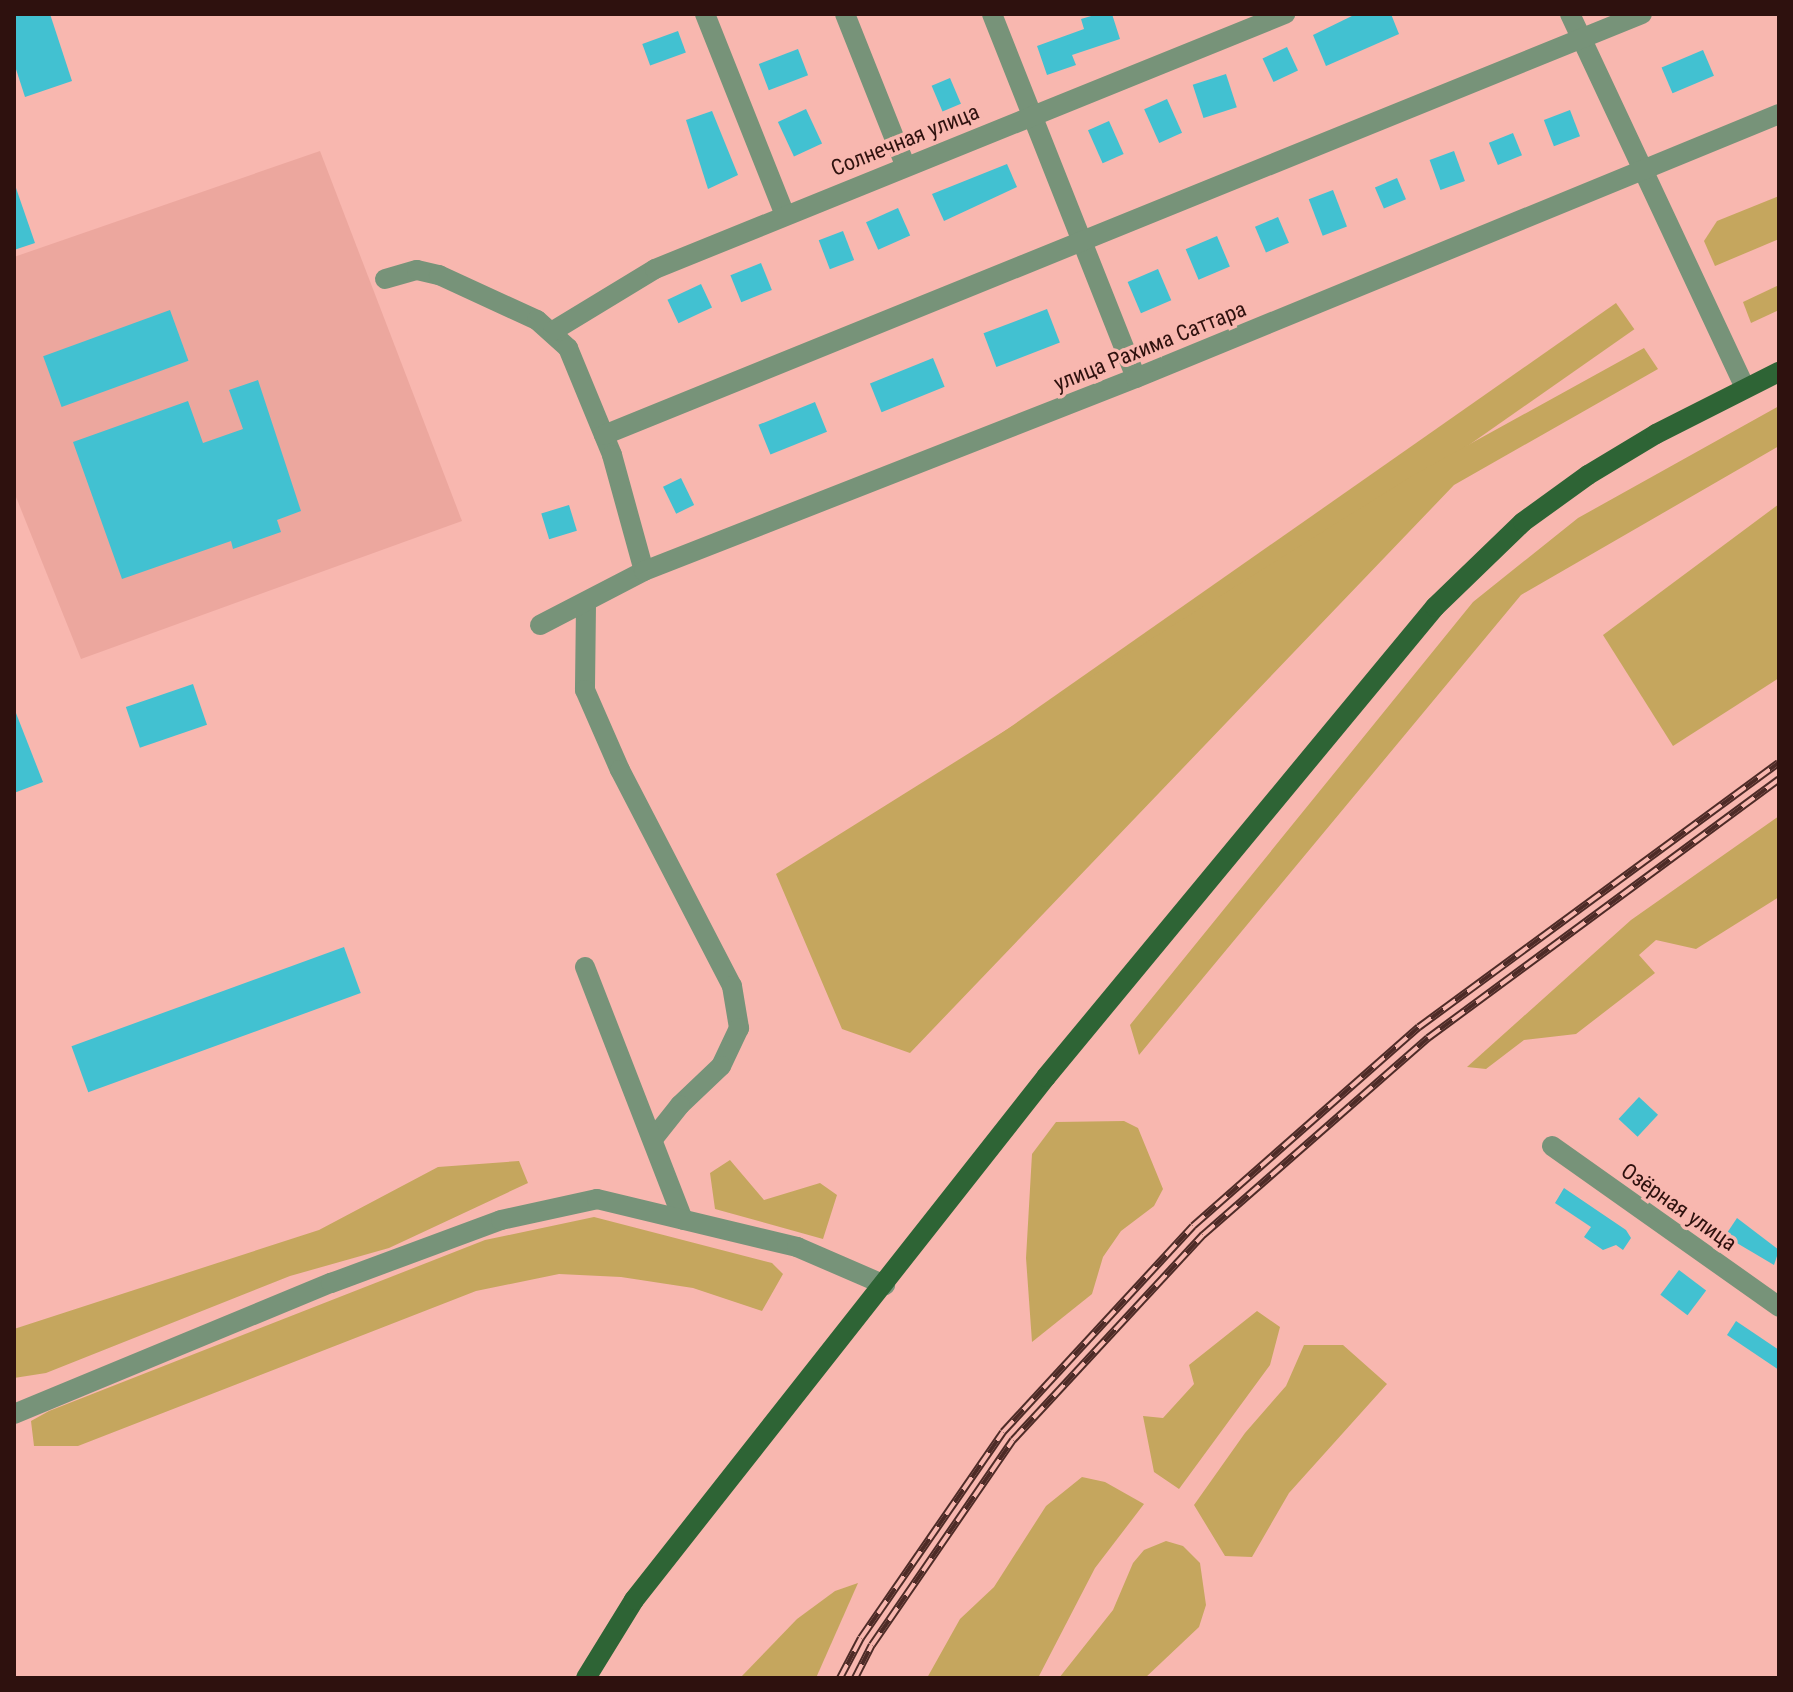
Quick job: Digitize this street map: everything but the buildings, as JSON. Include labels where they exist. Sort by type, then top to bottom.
[{"type":"main road","points":[[586,1678],[634,1600],[1046,1077],[1435,607],[1523,522],[1588,475],[1779,372]]},
{"type":"street","points":[[705,14],[785,215]]},
{"type":"street","points":[[845,14],[905,165]]},
{"type":"street","points":[[992,14],[1136,378]]},
{"type":"street","points":[[1570,14],[1745,388]]},
{"type":"street","points":[[604,435],[1082,238],[1642,14]]},
{"type":"street","name":"Солнечная улица","points":[[553,331],[655,269],[1279,15]]},
{"type":"street","name":"улица Рахима Саттара","points":[[540,625],[586,605],[644,571],[1136,378],[1779,114]]},
{"type":"street","points":[[385,279],[417,270],[439,275],[553,331],[568,348],[604,435],[644,571]]},
{"type":"street","points":[[586,605],[585,690],[620,770],[732,986],[739,1028],[721,1066],[680,1105],[653,1139]]},
{"type":"street","points":[[585,967],[683,1220]]},
{"type":"street","name":"Озёрная улица","points":[[1552,1146],[1779,1307]]},
{"type":"street","points":[[14,1414],[331,1283],[501,1220],[597,1199],[797,1247],[885,1285]]},
{"type":"shaded area","points":[[320,151],[462,521],[81,659],[14,492],[14,257]]},
{"type":"shaded area","points":[[1779,196],[1779,239],[1715,266],[1704,241],[1717,221]]},
{"type":"shaded area","points":[[1779,285],[1779,310],[1751,323],[1743,302]]},
{"type":"shaded area","points":[[1616,303],[1634,329],[806,909],[788,883]]},
{"type":"shaded area","points":[[1644,348],[1658,369],[1454,485],[910,1053],[842,1029],[776,874],[1412,476]]},
{"type":"shaded area","points":[[1779,406],[1779,446],[1521,595],[1139,1055],[1130,1025],[1473,602],[1578,518]]},
{"type":"shaded area","points":[[1779,504],[1779,678],[1673,746],[1603,635]]},
{"type":"shaded area","points":[[1779,816],[1779,897],[1696,949],[1656,940],[1639,955],[1655,973],[1576,1034],[1524,1040],[1486,1069],[1467,1067],[1631,920]]},
{"type":"shaded area","points":[[1124,1121],[1138,1128],[1163,1189],[1154,1206],[1121,1231],[1103,1257],[1092,1294],[1032,1342],[1026,1258],[1032,1154],[1056,1122]]},
{"type":"shaded area","points":[[730,1160],[764,1200],[820,1183],[837,1195],[823,1239],[715,1209],[710,1173]]},
{"type":"shaded area","points":[[519,1161],[528,1183],[389,1248],[290,1276],[46,1373],[14,1378],[14,1329],[319,1230],[438,1167]]},
{"type":"shaded area","points":[[594,1217],[772,1263],[783,1274],[762,1311],[693,1288],[621,1277],[559,1274],[476,1291],[78,1446],[34,1446],[31,1421],[49,1411],[485,1240]]},
{"type":"shaded area","points":[[1257,1311],[1280,1327],[1270,1365],[1179,1489],[1154,1472],[1143,1416],[1163,1418],[1194,1384],[1189,1365]]},
{"type":"shaded area","points":[[1304,1345],[1343,1345],[1387,1384],[1289,1493],[1252,1557],[1225,1556],[1194,1505],[1245,1433],[1286,1386]]},
{"type":"shaded area","points":[[1082,1477],[1105,1482],[1144,1504],[1095,1568],[1038,1678],[927,1678],[960,1619],[994,1587],[1046,1506]]},
{"type":"shaded area","points":[[1166,1541],[1183,1546],[1200,1563],[1206,1605],[1199,1627],[1145,1678],[1059,1678],[1113,1610],[1133,1563],[1144,1550]]},
{"type":"shaded area","points":[[858,1583],[816,1678],[740,1678],[797,1619],[835,1591]]},
{"type":"railway","points":[[840,1678],[861,1638],[1003,1432],[1193,1226],[1419,1027],[1779,763]]},
{"type":"railway","points":[[855,1678],[872,1645],[1013,1440],[1203,1235],[1428,1038],[1779,779]]}]
